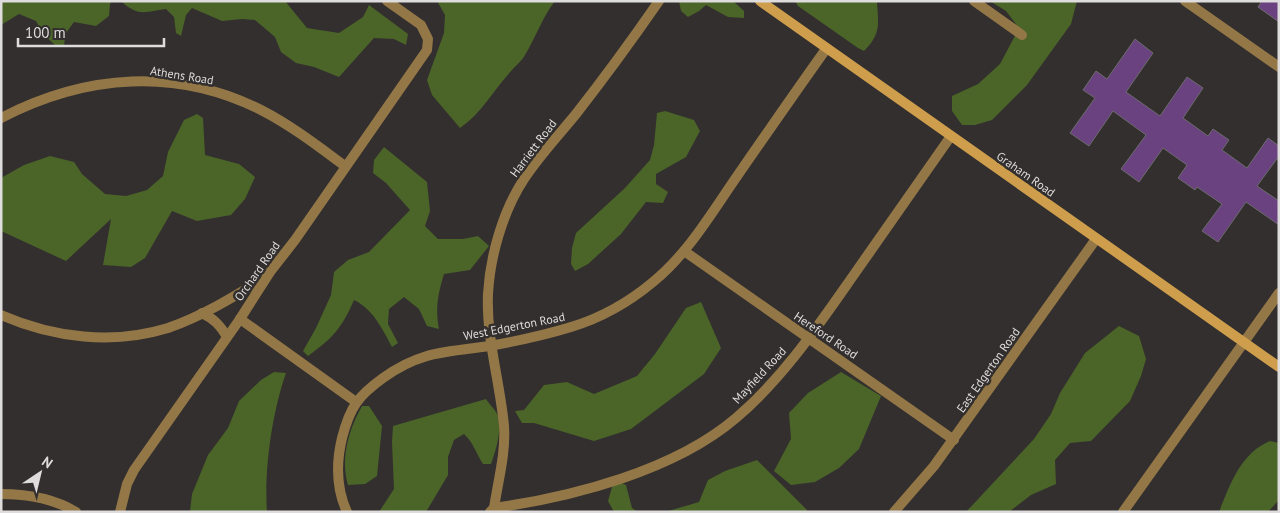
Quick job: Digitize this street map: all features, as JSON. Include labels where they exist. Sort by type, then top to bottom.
[{"type":"main road","name":"Graham Road","points":[[760,1],[1279,367]]},
{"type":"street","name":"Orchard Road","points":[[120,512],[126,484],[134,470],[240,319],[268,275],[295,240],[427,50],[428,39],[421,26],[387,1]]},
{"type":"street","name":"Harriett Road","points":[[492,510],[502,464],[504,428],[488,304],[490,278],[499,237],[516,194],[532,168],[608,72],[659,1]]},
{"type":"street","points":[[974,1],[1022,35]]},
{"type":"street","points":[[1185,1],[1279,67]]},
{"type":"street","name":"West Edgerton Road","points":[[347,512],[338,479],[338,458],[344,432],[356,402],[367,389],[410,361],[438,353],[492,345],[563,330],[598,318],[627,302],[653,283],[684,251],[826,49]]},
{"type":"street","name":"Athens Road","points":[[1,118],[36,101],[77,88],[126,82],[174,84],[214,92],[251,105],[291,128],[345,166]]},
{"type":"street","name":"Mayfield Road","points":[[492,510],[526,504],[642,471],[689,449],[724,427],[743,412],[770,386],[809,339],[951,136]]},
{"type":"street","name":"East Edgerton Road","points":[[894,512],[954,440],[1059,288],[1096,238]]},
{"type":"street","name":"Hereford Road","points":[[684,251],[954,440]]},
{"type":"street","points":[[1,315],[51,332],[76,336],[123,336],[155,331],[202,314],[268,275]]},
{"type":"street","points":[[1123,512],[1279,293]]},
{"type":"street","points":[[202,314],[220,325],[227,336]]},
{"type":"street","points":[[240,319],[356,402]]},
{"type":"street","points":[[1,494],[36,496],[59,503],[76,512]]},
{"type":"green space","points":[[1,1],[112,1],[109,16],[96,26],[74,22],[66,33],[64,45],[56,46],[44,35],[36,21],[19,14],[1,25]]},
{"type":"green space","points":[[121,1],[285,1],[307,28],[339,33],[363,17],[369,5],[408,34],[406,45],[394,39],[374,38],[339,77],[314,67],[296,63],[281,52],[275,37],[255,20],[222,21],[192,8],[186,15],[181,36],[176,33],[174,17],[166,9],[142,12],[132,9]]},
{"type":"green space","points":[[437,1],[555,1],[522,59],[475,115],[460,128],[432,95],[427,80],[444,33],[445,15]]},
{"type":"green space","points":[[679,1],[733,1],[744,11],[744,18],[728,17],[706,5],[688,17],[681,11]]},
{"type":"green space","points":[[795,1],[877,1],[878,28],[874,39],[864,51],[798,6]]},
{"type":"green space","points":[[990,1],[1077,1],[1071,24],[1027,85],[992,120],[975,125],[962,125],[952,111],[952,96],[978,84],[1000,64],[1019,28],[1006,11]]},
{"type":"green space","points":[[665,111],[694,120],[700,131],[686,157],[656,174],[656,184],[668,192],[663,203],[646,202],[621,234],[588,264],[575,271],[571,264],[572,248],[576,233],[625,188],[650,160],[654,145],[657,113]]},
{"type":"green space","points":[[197,114],[203,118],[205,155],[239,164],[255,177],[245,199],[231,215],[197,221],[172,211],[145,258],[131,267],[103,265],[111,219],[66,261],[1,231],[1,178],[24,165],[50,156],[74,162],[82,174],[105,194],[126,196],[147,190],[163,176],[168,152],[184,120]]},
{"type":"green space","points":[[384,147],[427,182],[430,211],[425,226],[438,239],[463,239],[478,236],[489,246],[470,270],[444,274],[438,301],[439,329],[427,326],[419,309],[404,297],[389,309],[388,324],[398,343],[392,347],[372,314],[354,300],[336,332],[308,356],[303,351],[331,295],[334,272],[348,260],[369,252],[410,210],[386,183],[373,173],[374,160]]},
{"type":"green space","points":[[701,302],[721,348],[704,374],[631,429],[594,441],[534,423],[522,423],[515,411],[524,410],[544,385],[567,382],[594,394],[637,376],[655,354],[686,308]]},
{"type":"green space","points":[[1119,326],[1139,336],[1146,359],[1130,401],[1091,441],[1070,443],[1055,460],[1056,484],[1031,495],[1009,512],[966,512],[1034,439],[1051,414],[1060,393],[1085,353]]},
{"type":"green space","points":[[274,372],[286,373],[270,442],[266,496],[267,512],[190,512],[192,494],[208,455],[228,428],[239,401],[261,380]]},
{"type":"green space","points":[[841,372],[881,396],[859,449],[839,468],[815,482],[791,485],[774,471],[791,439],[789,413],[808,393]]},
{"type":"green space","points":[[486,399],[497,414],[499,422],[498,440],[491,464],[483,464],[464,434],[454,440],[448,457],[448,475],[426,512],[379,512],[394,489],[393,426]]},
{"type":"green space","points":[[362,406],[369,406],[382,426],[377,476],[365,484],[348,485],[345,454],[353,424]]},
{"type":"green space","points":[[1270,441],[1279,443],[1279,500],[1268,512],[1219,512],[1232,480],[1244,461],[1260,446]]},
{"type":"green space","points":[[757,460],[807,512],[665,512],[699,502],[708,480],[725,471]]},
{"type":"green space","points":[[614,480],[626,485],[632,508],[638,512],[614,512],[608,501]]},
{"type":"building","points":[[1262,1],[1279,1],[1279,22],[1258,7]]},
{"type":"building","points":[[1135,39],[1153,53],[1126,92],[1160,116],[1187,77],[1203,88],[1183,118],[1208,136],[1213,129],[1229,140],[1222,150],[1247,168],[1268,138],[1279,146],[1279,156],[1257,186],[1279,201],[1279,225],[1246,202],[1218,242],[1202,231],[1222,204],[1197,187],[1195,190],[1178,178],[1187,165],[1163,148],[1139,182],[1121,169],[1146,135],[1113,111],[1089,146],[1070,133],[1095,98],[1083,90],[1096,71],[1107,79]]}]
